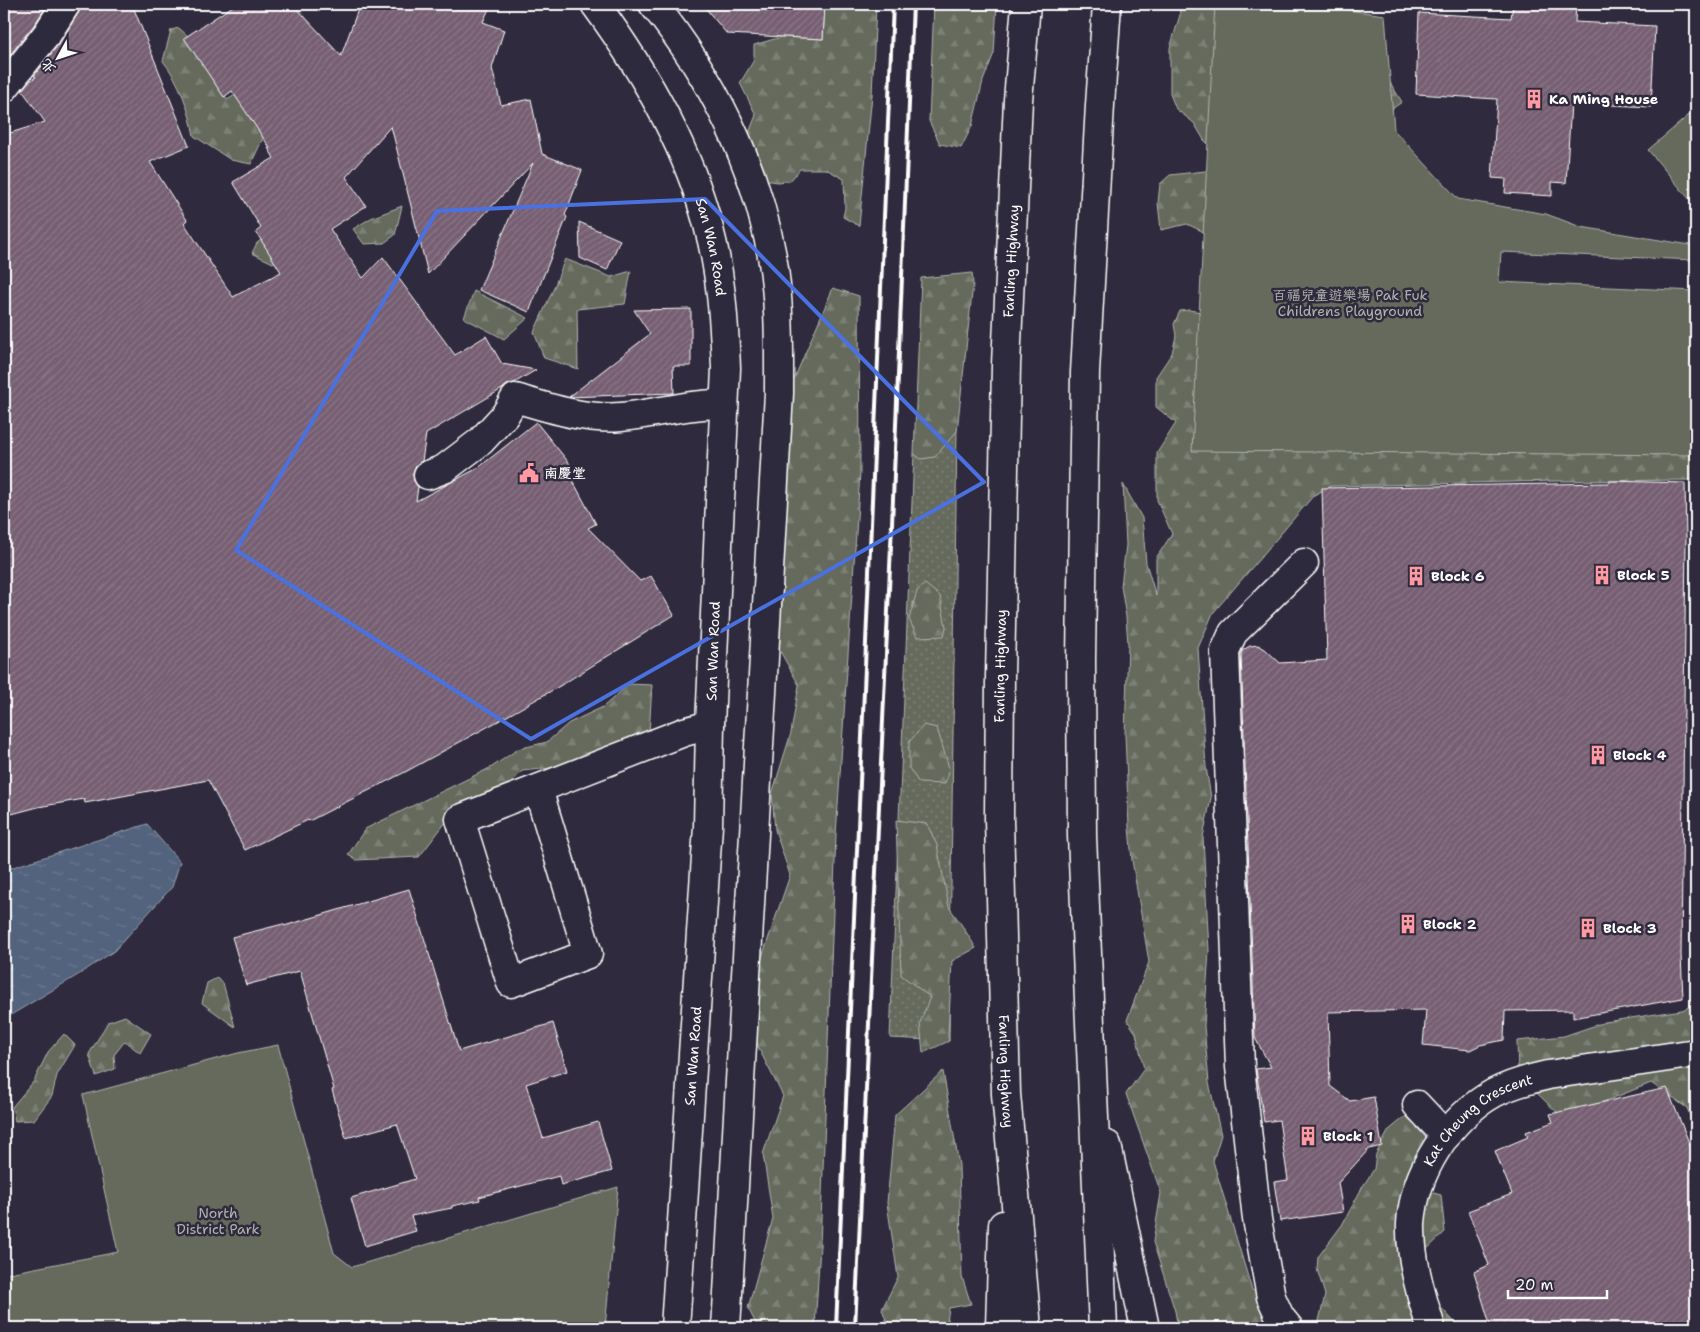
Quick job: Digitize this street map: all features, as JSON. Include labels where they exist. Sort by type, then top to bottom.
[{"type":"main road","points":[[4,88],[47,34],[66,4]]},
{"type":"main road","name":"San Wan Road","points":[[595,4],[641,71],[670,124],[698,189],[709,227],[721,294],[726,368],[707,835],[675,1328]]},
{"type":"main road","points":[[653,4],[684,45],[704,76],[733,133],[753,184],[763,219],[772,257],[777,300],[779,393],[726,1328]]},
{"type":"main road","name":"Fanling Highway","points":[[1026,4],[1018,100],[1006,365],[1000,667],[1000,829],[1006,1094],[1027,1328]]},
{"type":"main road","points":[[1103,1328],[1090,1066],[1082,836],[1081,660],[1085,372],[1107,4]]},
{"type":"main road","points":[[428,475],[444,469],[480,441],[505,414],[515,398],[578,415],[620,417],[705,404],[724,404]]},
{"type":"main road","points":[[1289,1328],[1280,1317],[1271,1297],[1257,1220],[1240,1067],[1225,651],[1233,633],[1304,563]]},
{"type":"main road","points":[[538,789],[588,954],[511,983],[460,819],[684,732],[710,725]]},
{"type":"main road","name":"Kat Cheung Crescent","points":[[1426,1327],[1412,1247],[1411,1224],[1414,1203],[1421,1179],[1446,1136],[1463,1116],[1479,1102],[1511,1085],[1548,1075],[1696,1053]]},
{"type":"main road","points":[[1090,1066],[1145,1328]]},
{"type":"main road","points":[[1000,1328],[1006,1094]]},
{"type":"main road","points":[[1417,1105],[1446,1136]]},
{"type":"highlighted area","points":[[705,199],[984,482],[531,739],[236,550],[437,211]]},
{"type":"green space","points":[[825,4],[876,4],[872,95],[859,226],[843,217],[845,208],[844,179],[826,169],[800,169],[790,181],[777,182],[766,180],[747,138],[756,115],[740,83],[754,60],[754,45],[781,37],[823,39]]},
{"type":"green space","points":[[934,4],[997,4],[994,53],[983,81],[972,126],[961,148],[940,144],[929,121]]},
{"type":"green space","points":[[1179,4],[1341,4],[1362,12],[1375,58],[1402,102],[1369,124],[1215,151],[1204,140],[1194,123],[1176,109],[1170,94],[1170,48],[1180,15]]},
{"type":"green space","name":"百福兒童遊樂場 Pak Fuk Childrens Playground","points":[[1215,4],[1278,4],[1327,7],[1385,15],[1394,130],[1458,199],[1546,214],[1581,227],[1696,246],[1696,260],[1501,252],[1499,282],[1696,291],[1696,455],[1192,451]]},
{"type":"green space","points":[[179,28],[201,48],[220,82],[227,100],[264,78],[270,123],[251,164],[231,160],[194,136],[183,97],[174,77],[163,61],[171,30]]},
{"type":"green space","points":[[1696,109],[1696,207],[1648,150]]},
{"type":"green space","points":[[1214,170],[1210,235],[1187,224],[1161,230],[1158,203],[1160,184],[1170,175]]},
{"type":"green space","points":[[402,206],[395,235],[384,243],[364,244],[353,229],[371,218]]},
{"type":"green space","points":[[281,226],[311,235],[273,263],[252,253],[257,243]]},
{"type":"green space","points":[[565,259],[611,277],[631,271],[625,304],[577,309],[578,369],[544,358],[534,332]]},
{"type":"green space","points":[[972,273],[973,284],[957,431],[935,457],[921,459],[914,454],[921,278]]},
{"type":"green space","points":[[833,288],[859,296],[860,473],[836,835],[820,1246],[815,1328],[758,1328],[748,1308],[773,1218],[763,1154],[783,1096],[759,1049],[749,1015],[760,963],[790,875],[775,830],[772,794],[791,733],[799,685],[776,644],[780,412]]},
{"type":"green space","points":[[474,291],[528,318],[504,339],[464,318]]},
{"type":"green space","points":[[1189,310],[1214,314],[1696,444],[1696,480],[1331,486],[1314,495],[1213,613],[1198,648],[1206,767],[1211,798],[1203,837],[1209,951],[1204,1026],[1209,1083],[1221,1135],[1213,1161],[1252,1290],[1275,1297],[1275,1328],[1178,1328],[1175,1311],[1153,1242],[1161,1193],[1126,1094],[1144,1069],[1136,1033],[1127,1020],[1149,962],[1132,860],[1129,827],[1125,735],[1128,644],[1121,586],[1126,545],[1123,484],[1142,518],[1146,563],[1156,596],[1156,558],[1172,534],[1157,500],[1157,453],[1176,423],[1156,407],[1156,377],[1172,353],[1176,336],[1174,324],[1180,311]]},
{"type":"green space","points":[[957,426],[949,1041],[890,1038],[914,454]]},
{"type":"green space","points":[[925,584],[940,596],[946,627],[944,636],[917,637],[909,619],[917,591]]},
{"type":"green space","points":[[629,684],[652,685],[649,734],[561,767],[522,771],[501,794],[446,822],[419,857],[356,860],[348,855],[365,829],[492,767],[518,749],[547,742],[569,723],[603,707]]},
{"type":"green space","points":[[924,725],[937,728],[949,768],[945,784],[919,783],[909,768],[909,742]]},
{"type":"green space","points":[[896,820],[927,824],[937,845],[949,907],[976,948],[952,961],[949,1041],[923,1053],[920,1023],[930,997],[901,975]]},
{"type":"green space","points":[[217,978],[223,983],[235,1027],[202,1003],[207,983]]},
{"type":"green space","points":[[1696,1004],[1696,1131],[1687,1108],[1651,1083],[1563,1118],[1518,1075],[1517,1041],[1564,1036],[1605,1022],[1682,1010]]},
{"type":"green space","points":[[125,1016],[151,1034],[140,1053],[125,1041],[114,1055],[115,1069],[96,1076],[89,1054],[108,1022]]},
{"type":"green space","points":[[64,1034],[75,1045],[57,1075],[52,1096],[34,1120],[15,1121],[12,1107],[34,1081],[48,1052]]},
{"type":"green space","name":"North District Park","points":[[278,1045],[334,1253],[352,1267],[618,1187],[605,1328],[4,1328],[4,1274],[118,1252],[83,1095],[238,1053]]},
{"type":"green space","points":[[943,1071],[959,1165],[962,1277],[971,1304],[949,1308],[947,1322],[978,1325],[978,1328],[889,1328],[882,1309],[898,1277],[887,1203],[895,1115]]},
{"type":"green space","points":[[1406,1116],[1430,1142],[1422,1190],[1441,1195],[1445,1232],[1425,1251],[1434,1300],[1460,1328],[1324,1328],[1318,1325],[1325,1295],[1317,1269],[1318,1257],[1342,1225],[1374,1169],[1376,1154],[1389,1130]]},
{"type":"water","points":[[147,824],[180,862],[172,887],[114,951],[4,1019],[4,870]]},
{"type":"building","points":[[4,4],[48,4],[9,56],[4,52]]},
{"type":"building","points":[[81,4],[132,4],[189,146],[150,162],[187,220],[184,223],[233,297],[281,272],[256,232],[261,228],[233,182],[274,158],[268,148],[270,148],[232,91],[224,97],[184,38],[236,4],[293,4],[341,56],[360,4],[491,4],[483,22],[504,30],[492,68],[501,105],[531,99],[542,154],[582,170],[565,215],[567,217],[529,312],[479,290],[533,163],[428,274],[391,126],[346,177],[366,206],[330,229],[363,278],[383,257],[455,355],[486,336],[502,364],[536,370],[507,385],[426,434],[422,461],[416,465],[413,473],[414,481],[418,487],[416,501],[478,468],[536,422],[570,464],[566,468],[596,524],[588,528],[640,581],[651,576],[674,615],[558,687],[407,771],[309,821],[245,850],[208,780],[85,803],[84,799],[38,807],[4,816],[4,666],[10,665],[4,643],[4,135],[45,122],[22,90],[28,82],[36,77],[34,76],[60,42],[79,12]]},
{"type":"building","points":[[702,4],[825,4],[823,39],[727,34]]},
{"type":"building","name":"Ka Ming House","points":[[1513,4],[1576,4],[1575,22],[1655,26],[1651,107],[1571,103],[1566,183],[1552,182],[1552,196],[1505,193],[1506,179],[1492,178],[1497,99],[1416,94],[1419,13],[1511,18]]},
{"type":"building","points":[[579,222],[620,240],[607,270],[580,258]]},
{"type":"building","points":[[691,309],[691,366],[673,366],[674,393],[569,397],[650,334],[634,310]]},
{"type":"building","points":[[1610,481],[1685,483],[1681,955],[1683,998],[1573,1018],[1573,1010],[1505,1011],[1504,1040],[1480,1045],[1470,1050],[1423,1045],[1426,1010],[1328,1012],[1330,1086],[1350,1101],[1374,1097],[1382,1146],[1369,1149],[1338,1183],[1343,1212],[1280,1221],[1274,1182],[1288,1180],[1279,1120],[1264,1122],[1256,1069],[1271,1067],[1255,1038],[1241,654],[1243,650],[1250,646],[1258,645],[1280,663],[1327,660],[1322,488],[1609,483]]},
{"type":"building","points":[[409,889],[459,1051],[553,1023],[567,1071],[526,1084],[543,1138],[598,1122],[612,1171],[561,1185],[559,1176],[479,1197],[480,1200],[452,1206],[452,1208],[411,1216],[416,1231],[365,1246],[351,1198],[415,1179],[397,1124],[346,1138],[300,971],[246,985],[232,937],[283,924],[284,926]]},
{"type":"building","points":[[1667,1088],[1696,1160],[1696,1328],[1491,1328],[1474,1272],[1489,1265],[1468,1211],[1512,1194],[1495,1151],[1528,1137],[1526,1132],[1553,1122],[1550,1114]]},
{"type":"railway","points":[[836,1328],[893,4]]},
{"type":"railway","points":[[855,1328],[892,524],[913,4]]},
{"type":"place","name":"Ka Ming House","points":[[1534,99]]},
{"type":"place","name":"南慶堂","points":[[529,473]]},
{"type":"place","name":"Block 5","points":[[1602,575]]},
{"type":"place","name":"Block 6","points":[[1416,576]]},
{"type":"place","name":"Block 4","points":[[1598,755]]},
{"type":"place","name":"Block 2","points":[[1408,924]]},
{"type":"place","name":"Block 3","points":[[1588,928]]},
{"type":"place","name":"Block 1","points":[[1308,1136]]}]
